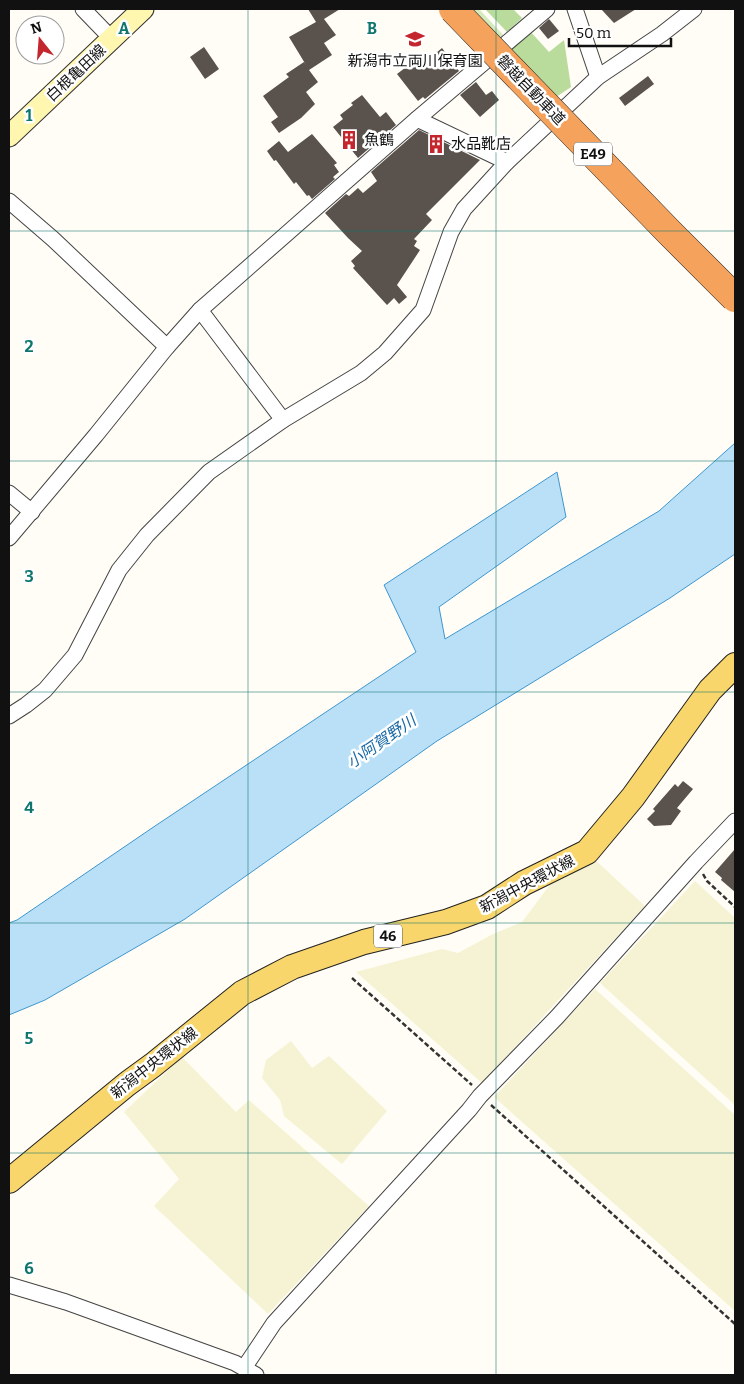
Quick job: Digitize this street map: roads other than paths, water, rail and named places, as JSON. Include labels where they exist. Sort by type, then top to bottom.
[{"type":"highway","name":"磐越自動車道","points":[[453,9],[735,298]]},
{"type":"main road","name":"白根亀田線","points":[[9,136],[143,9]]},
{"type":"main road","name":"新潟中央環状線","points":[[9,1181],[242,993],[292,967],[337,951],[364,942],[446,922],[487,907],[524,883],[587,852],[633,798],[710,690],[735,665]]},
{"type":"street","points":[[83,9],[112,39]]},
{"type":"street","points":[[9,538],[167,347],[200,310],[417,119],[547,9]]},
{"type":"street","points":[[575,9],[598,77]]},
{"type":"street","points":[[9,716],[45,690],[75,655],[119,570],[147,535],[209,472],[283,420],[361,373],[385,353],[423,310],[451,232],[464,209],[507,162],[598,77],[662,34],[694,9]]},
{"type":"street","points":[[417,119],[507,162]]},
{"type":"street","points":[[9,201],[53,238],[167,347]]},
{"type":"street","points":[[200,310],[283,420]]},
{"type":"street","points":[[9,493],[32,512]]},
{"type":"street","points":[[9,1286],[66,1302],[235,1364],[250,1372],[274,1323],[384,1205],[480,1096],[557,1016],[735,821]]},
{"type":"water","name":"小阿賀野川","points":[[735,443],[735,554],[670,598],[437,741],[185,919],[45,1000],[9,1015],[9,923],[17,920],[416,652],[384,585],[557,472],[566,517],[439,607],[445,639],[659,511]]},
{"type":"place","name":"新潟市立両川保育園","points":[[415,39]]},
{"type":"place","name":"魚鶴","points":[[349,140]]},
{"type":"place","name":"水品靴店","points":[[436,144]]}]
